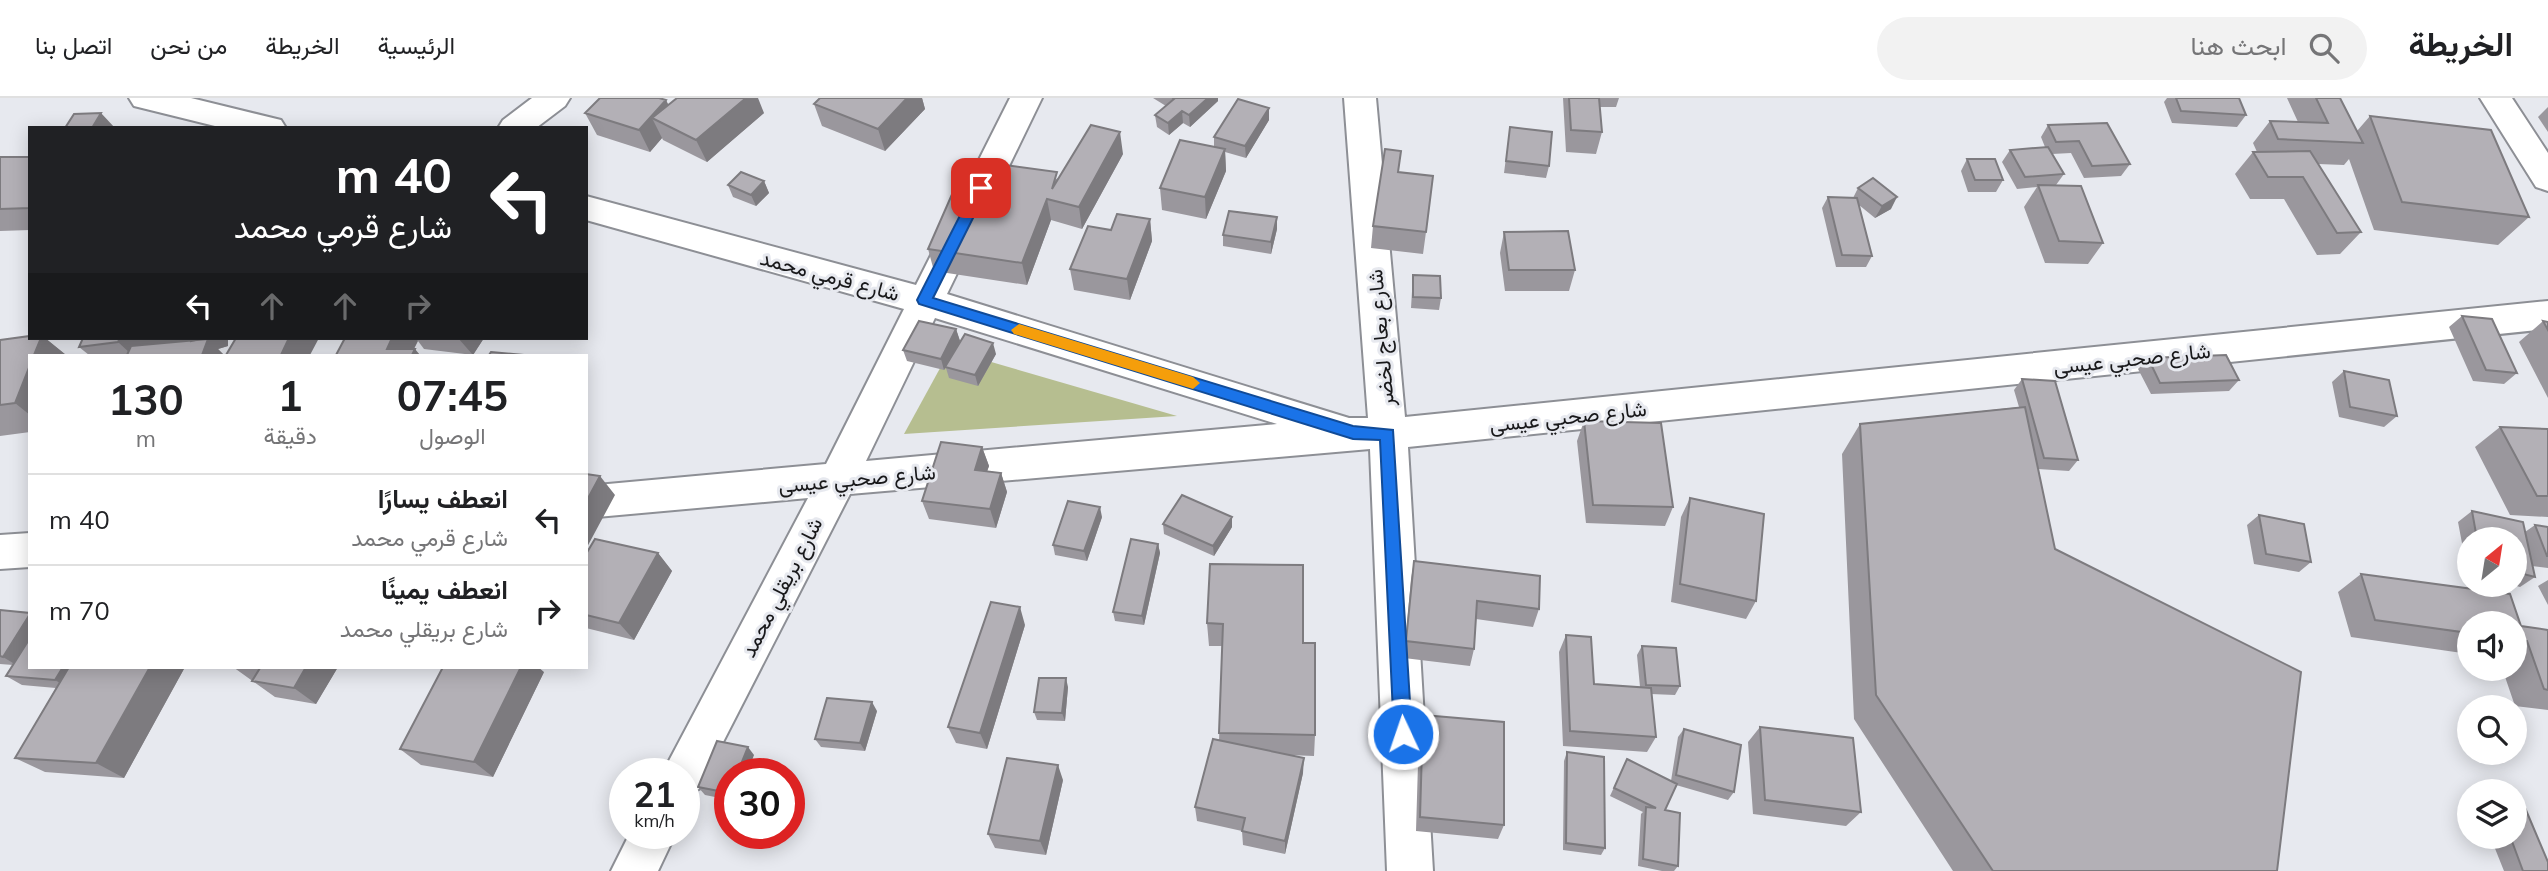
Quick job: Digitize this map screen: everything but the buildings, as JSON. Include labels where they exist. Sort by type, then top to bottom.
[{"type":"street","points":[[145,98],[262,126]]},
{"type":"street","points":[[517,126],[554,98]]},
{"type":"street","name":"شارع بريقلي محمد","points":[[692,758],[837,481],[1026,98]]},
{"type":"street","name":"شارع بعاج لخضر","points":[[1360,98],[1371,433],[1410,871]]},
{"type":"street","points":[[2496,98],[2548,179]]},
{"type":"street","name":"شارع قرمي محمد","points":[[588,209],[924,300],[1371,433]]},
{"type":"street","name":"شارع صحبي عيسى","points":[[588,502],[1371,433],[2548,315]]},
{"type":"street","points":[[0,552],[28,550]]},
{"type":"street","points":[[634,871],[646,849]]},
{"type":"green space","points":[[950,350],[1177,416],[904,434]]},
{"type":"slow traffic","points":[[1019,330],[1193,383]]},
{"type":"route","points":[[981,188],[924,300],[1353,433],[1388,434],[1403,734]]}]
